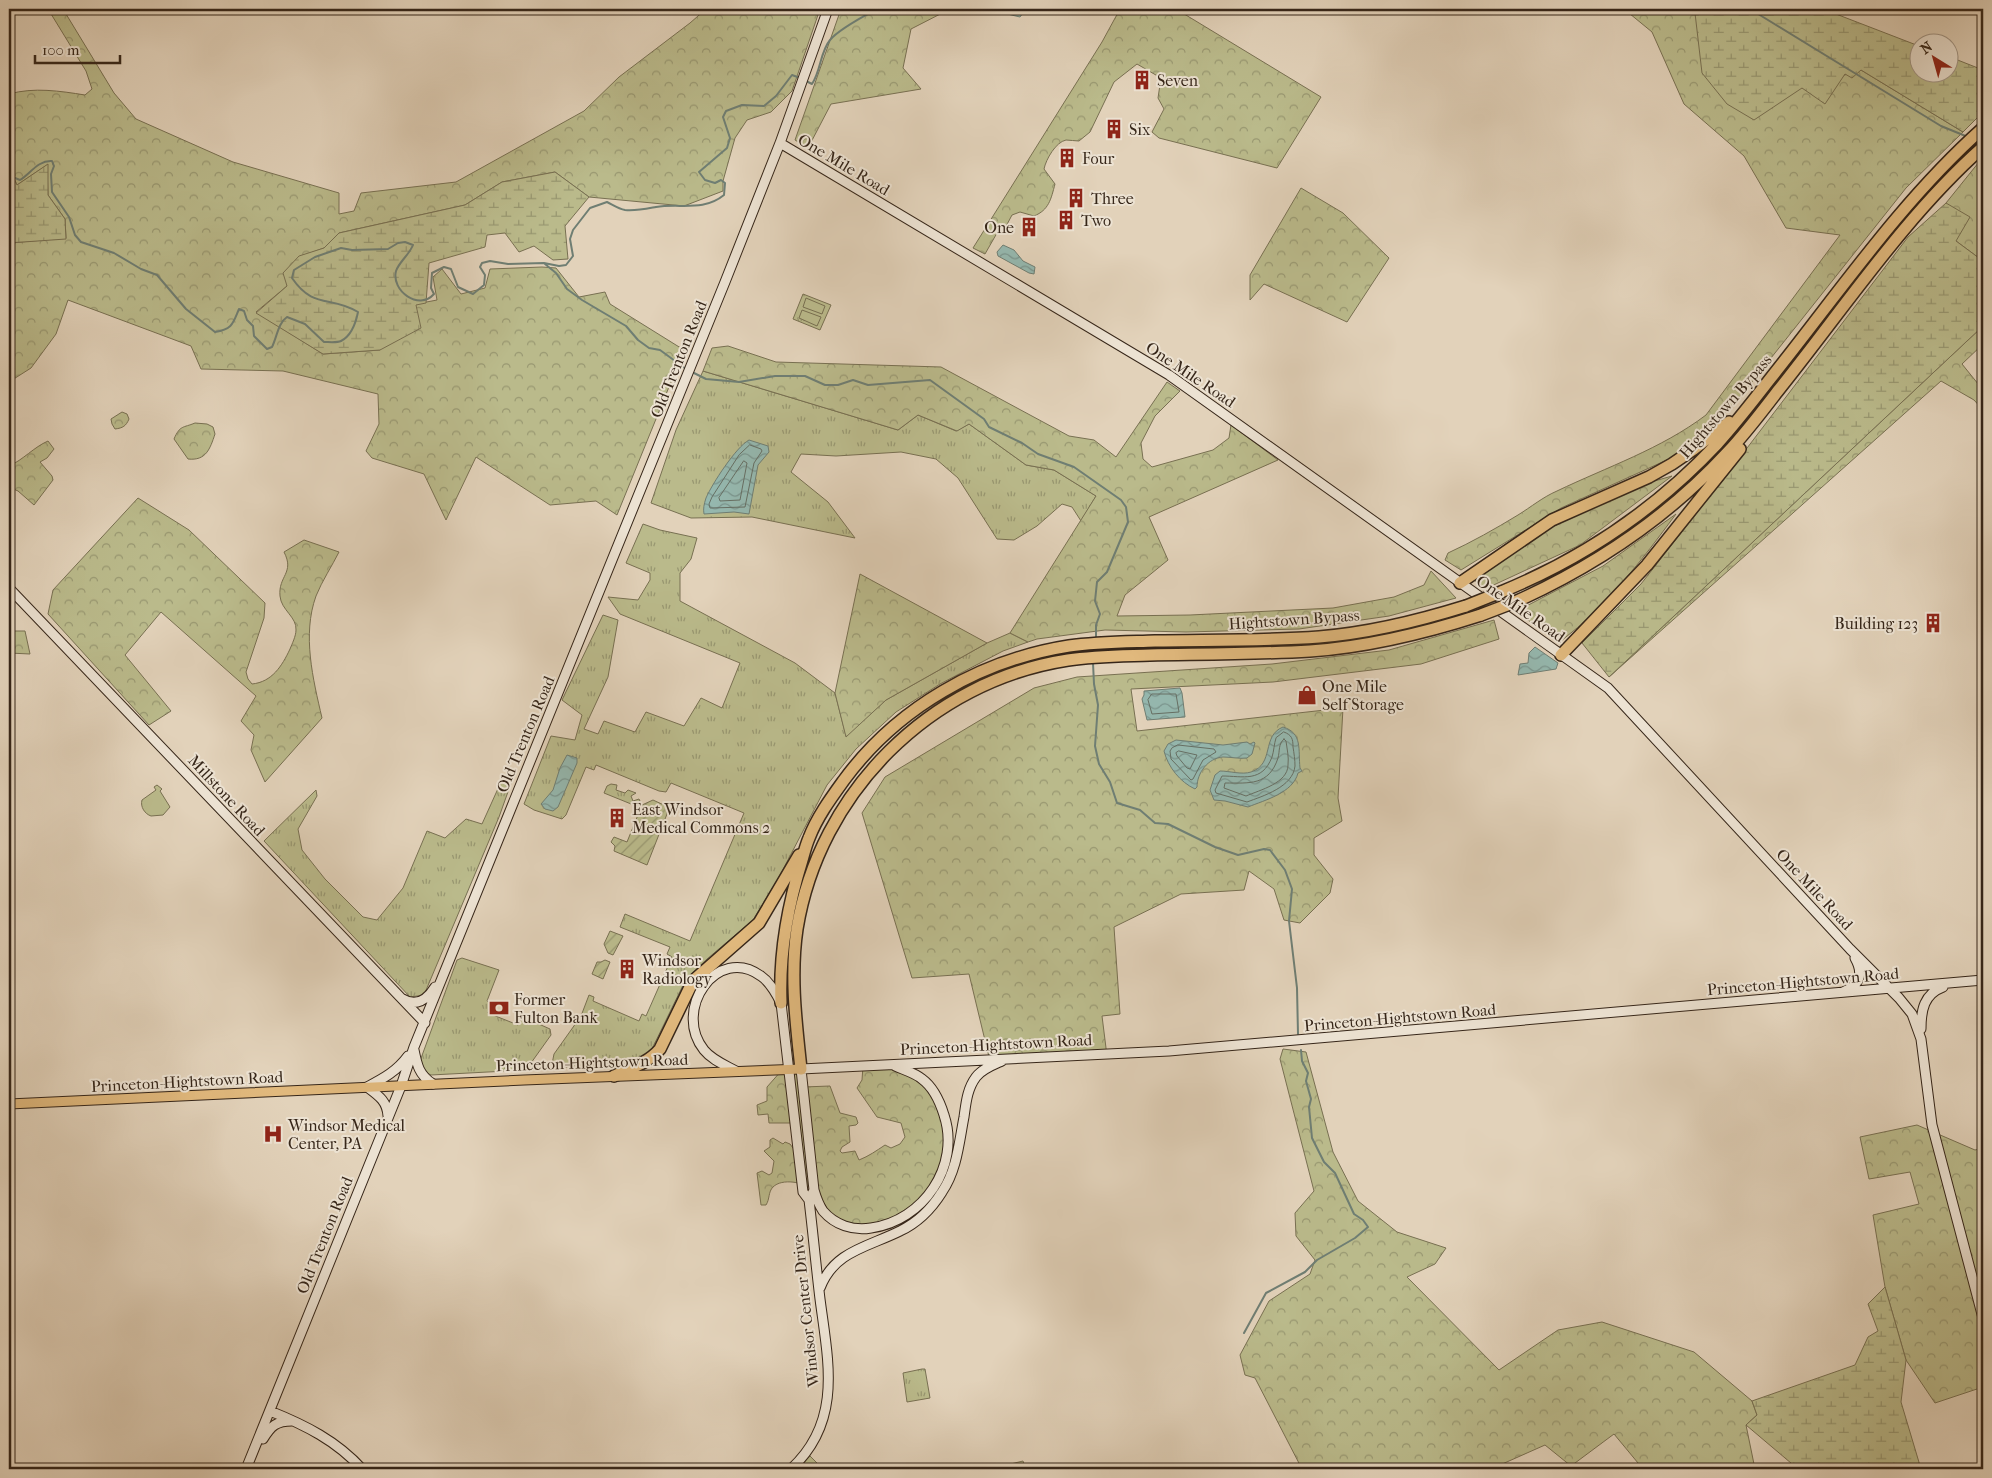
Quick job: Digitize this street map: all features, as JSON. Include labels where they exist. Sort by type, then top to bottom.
[{"type":"highway","name":"Hightstown Bypass","points":[[782,1003],[781,962],[786,916],[809,838],[834,794],[869,748],[886,732],[949,687],[1003,663],[1046,650],[1094,643],[1299,638],[1340,634],[1400,624],[1466,606],[1573,559],[1617,531],[1645,510],[1694,468],[1716,445],[1766,385],[1891,224],[1953,156],[1983,128]]},
{"type":"highway","name":"Hightstown Bypass","points":[[795,1070],[793,975],[797,931],[810,877],[830,830],[859,784],[897,742],[932,714],[971,691],[992,682],[1032,668],[1066,660],[1101,656],[1289,652],[1342,648],[1395,639],[1481,615],[1556,583],[1603,556],[1646,526],[1679,500],[1738,440],[1902,233],[1938,191],[1983,147]]},
{"type":"highway","points":[[1561,655],[1625,589],[1667,541],[1746,441],[1806,356]]},
{"type":"highway","points":[[1460,583],[1552,520],[1649,477],[1694,450],[1731,421],[1766,385]]},
{"type":"highway","points":[[614,1076],[641,1064],[654,1056],[660,1049],[693,981],[759,923],[809,838]]},
{"type":"main road","name":"Old Trenton Road","points":[[247,1466],[401,1086],[414,1047],[509,810],[694,360],[780,143],[828,9]]},
{"type":"main road","name":"One Mile Road","points":[[780,143],[1168,375],[1608,688],[1912,1014],[1921,1039],[1932,1125],[1983,1318]]},
{"type":"main road","name":"Millstone Road","points":[[9,588],[425,1023]]},
{"type":"main road","points":[[1839,994],[1856,984],[1861,975],[1858,964],[1850,949]]},
{"type":"main road","points":[[400,998],[408,1002],[417,1003],[424,1000],[448,966]]},
{"type":"main road","points":[[736,1071],[709,1055],[698,1040],[693,1028],[694,1001],[702,988],[718,973],[744,968],[762,976],[782,1003]]},
{"type":"main road","name":"Princeton-Hightstown Road","points":[[9,1104],[614,1076],[795,1070],[1188,1050],[1983,980]]},
{"type":"main road","points":[[1921,1039],[1921,1012],[1926,1000],[1934,991],[1952,984]]},
{"type":"main road","name":"Hightstown Bypass","points":[[782,1003],[795,1070]]},
{"type":"main road","points":[[414,1047],[417,1068],[433,1084]]},
{"type":"main road","points":[[388,1116],[387,1106],[382,1098],[368,1087],[401,1065],[414,1047]]},
{"type":"main road","points":[[819,1291],[827,1273],[842,1257],[902,1230],[930,1208],[953,1173],[966,1099],[971,1087],[977,1076],[1008,1058]]},
{"type":"main road","points":[[795,1070],[814,1190],[820,1206],[830,1217],[844,1226],[860,1229],[876,1228],[901,1219],[917,1208],[933,1189],[943,1169],[947,1150],[947,1129],[942,1110],[927,1083],[921,1078],[892,1065]]},
{"type":"main road","name":"Windsor Center Drive","points":[[791,1469],[805,1455],[817,1435],[828,1398],[829,1370],[809,1200],[803,1192],[795,1070]]},
{"type":"main road","points":[[809,1200],[814,1190]]},
{"type":"main road","points":[[270,1411],[294,1421],[332,1442],[362,1469]]},
{"type":"main road","points":[[247,1466],[274,1424],[282,1421],[294,1421]]},
{"type":"green space","points":[[48,9],[63,9],[114,93],[136,119],[233,162],[339,193],[339,214],[354,211],[361,193],[456,182],[584,111],[619,77],[706,9],[820,9],[792,91],[771,112],[747,120],[735,138],[723,181],[723,191],[684,206],[589,197],[555,172],[502,182],[465,205],[339,233],[324,248],[299,257],[287,286],[256,312],[323,354],[380,350],[416,304],[437,300],[433,277],[442,269],[461,294],[485,288],[490,269],[556,268],[579,297],[605,292],[610,304],[684,350],[617,515],[596,501],[550,505],[476,457],[446,520],[424,474],[372,458],[366,451],[379,424],[378,394],[283,371],[201,369],[191,346],[68,300],[56,334],[31,368],[9,382],[9,243],[66,238],[65,219],[48,195],[47,165],[17,185],[9,168],[9,94],[37,90],[85,95],[92,89],[86,71]]},
{"type":"green space","points":[[841,9],[950,9],[911,29],[903,68],[921,89],[831,104],[808,148],[795,140]]},
{"type":"green space","points":[[1120,9],[1176,9],[1321,97],[1277,168],[1159,138],[1152,132],[1164,109],[1158,98],[1161,78],[1137,64],[1114,82],[1090,132],[1079,141],[1062,141],[1052,152],[1044,169],[1055,184],[1051,199],[1043,211],[1034,216],[1020,212],[1012,215],[1004,230],[997,233],[985,254],[973,248],[1102,42]]},
{"type":"green space","points":[[1624,9],[1692,9],[1802,88],[1861,70],[1963,132],[1906,188],[1748,387],[1708,432],[1669,459],[1561,508],[1461,570],[1445,560],[1448,553],[1518,515],[1552,493],[1652,448],[1706,415],[1840,235],[1786,228],[1744,156],[1684,104],[1652,32]]},
{"type":"green space","points":[[1692,9],[1823,9],[1910,43],[1910,82],[1960,82],[1960,61],[1983,70],[1983,99],[1980,106],[1983,112],[1963,132],[1861,70],[1852,78],[1845,74],[1825,104],[1802,88],[1754,120],[1727,104],[1702,73],[1695,13]]},
{"type":"green space","points":[[1983,157],[1983,261],[1956,241],[1946,203]]},
{"type":"green space","points":[[48,164],[48,195],[65,219],[66,239],[9,243],[9,168],[17,185]]},
{"type":"green space","points":[[555,172],[589,197],[565,226],[568,259],[553,260],[534,246],[519,252],[505,233],[487,235],[485,247],[429,263],[426,303],[416,305],[421,328],[380,350],[323,354],[256,313],[287,286],[283,273],[299,256],[324,248],[339,233],[465,205],[502,182]]},
{"type":"green space","points":[[1301,188],[1343,213],[1389,258],[1347,322],[1264,284],[1250,300],[1250,275]]},
{"type":"green space","points":[[1946,203],[1970,217],[1956,241],[1983,261],[1983,326],[1609,677],[1582,643],[1641,584],[1908,237]]},
{"type":"green space","points":[[803,294],[831,305],[820,330],[793,319]]},
{"type":"green space","points":[[806,298],[825,306],[822,314],[803,307]]},
{"type":"green space","points":[[802,310],[821,317],[817,326],[799,318]]},
{"type":"green space","points":[[1983,326],[1983,344],[1962,364],[1983,390],[1983,410],[1974,400],[1941,381],[1609,677]]},
{"type":"green space","points":[[728,346],[776,362],[941,367],[1069,436],[1094,440],[1116,457],[1167,382],[1180,391],[1155,416],[1141,443],[1143,459],[1152,467],[1213,450],[1229,438],[1231,425],[1278,460],[1149,517],[1168,560],[1125,595],[1117,616],[1190,615],[1333,608],[1394,597],[1424,585],[1431,571],[1456,598],[1389,616],[1299,629],[1186,632],[1105,630],[1037,639],[1028,642],[1010,633],[1096,496],[1054,470],[1026,465],[969,424],[957,431],[918,415],[898,430],[703,371],[712,348]]},
{"type":"green space","points":[[703,371],[898,430],[918,415],[956,431],[969,424],[1026,465],[1054,470],[1096,496],[1081,521],[1072,507],[1062,504],[1037,526],[1014,540],[997,539],[958,478],[936,459],[901,452],[836,456],[801,454],[791,472],[828,502],[855,538],[752,517],[691,518],[651,503],[676,430]]},
{"type":"green space","points":[[122,412],[127,414],[129,419],[124,426],[115,429],[111,419]]},
{"type":"green space","points":[[195,423],[207,424],[213,427],[215,434],[209,449],[203,456],[188,459],[174,439],[180,429]]},
{"type":"green space","points":[[48,441],[54,449],[47,458],[40,462],[52,476],[53,480],[34,505],[18,491],[9,487],[9,466]]},
{"type":"green space","points":[[1672,476],[1580,545],[1485,589],[1474,580],[1546,530],[1637,486]]},
{"type":"green space","points":[[138,498],[189,530],[265,603],[264,618],[246,672],[252,684],[271,677],[276,672],[287,655],[295,635],[296,625],[283,605],[280,596],[281,584],[288,565],[284,552],[304,540],[339,552],[316,596],[310,626],[309,641],[312,673],[322,718],[265,782],[251,750],[254,735],[241,721],[256,696],[161,612],[125,655],[171,711],[149,725],[48,614],[53,590]]},
{"type":"green space","points":[[1676,514],[1609,598],[1561,641],[1515,612],[1603,566]]},
{"type":"green space","points":[[643,524],[660,530],[697,538],[691,559],[680,573],[680,601],[795,663],[835,693],[846,736],[886,700],[987,643],[1010,633],[1028,642],[1003,651],[940,684],[896,712],[856,749],[827,785],[778,879],[753,920],[686,979],[650,1053],[635,1061],[557,1068],[552,1064],[554,1054],[581,1016],[589,995],[594,997],[593,1001],[639,1021],[642,1014],[646,1016],[672,957],[667,954],[670,947],[620,927],[625,914],[690,941],[744,813],[671,783],[666,792],[659,791],[596,765],[594,770],[586,767],[566,815],[562,819],[534,810],[524,804],[551,736],[575,740],[582,715],[562,700],[603,615],[618,620],[608,677],[584,729],[598,734],[604,721],[635,732],[646,712],[684,726],[701,698],[722,708],[740,663],[620,614],[608,597],[638,600],[650,580],[650,573],[626,563]]},
{"type":"green space","points":[[860,574],[987,643],[886,700],[846,737],[835,693]]},
{"type":"green space","points":[[1494,620],[1499,639],[1421,664],[1273,682],[1131,689],[1137,731],[1343,708],[1338,798],[1342,821],[1314,838],[1314,855],[1333,879],[1330,893],[1300,923],[1284,920],[1274,889],[1249,871],[1244,890],[1181,894],[1114,927],[1120,1014],[1102,1016],[1107,1056],[989,1057],[969,974],[912,978],[862,813],[885,777],[1034,688],[1077,677],[1272,664],[1389,650]]},
{"type":"green space","points":[[9,631],[25,631],[30,654],[9,653]]},
{"type":"green space","points":[[514,775],[499,817],[424,995],[410,997],[264,841],[316,790],[317,796],[298,829],[302,850],[325,879],[363,917],[377,920],[403,888],[427,831],[445,838],[466,819],[482,824],[501,782]]},
{"type":"green space","points":[[611,784],[617,785],[616,790],[625,793],[628,790],[636,793],[631,796],[633,801],[639,799],[642,805],[641,808],[604,793],[607,786]]},
{"type":"green space","points":[[157,785],[162,789],[160,791],[170,807],[163,815],[151,816],[144,810],[142,800],[156,790],[154,787]]},
{"type":"green space","points":[[653,800],[666,806],[667,814],[647,865],[614,851],[615,846],[611,842],[614,837],[627,842],[642,805]]},
{"type":"green space","points":[[610,931],[623,936],[613,955],[608,953],[604,944]]},
{"type":"green space","points":[[462,958],[499,970],[487,1001],[491,1004],[488,1013],[518,1025],[523,1017],[550,1029],[551,1035],[526,1070],[431,1075],[424,1071],[420,1061],[457,960]]},
{"type":"green space","points":[[605,960],[610,962],[603,979],[592,974],[597,962]]},
{"type":"green space","points":[[1283,1049],[1306,1052],[1333,1152],[1358,1201],[1397,1232],[1446,1248],[1435,1264],[1407,1277],[1499,1370],[1558,1330],[1602,1322],[1694,1352],[1752,1401],[1757,1415],[1746,1425],[1755,1469],[1643,1469],[1614,1434],[1571,1466],[1545,1445],[1491,1469],[1302,1469],[1255,1378],[1245,1375],[1240,1355],[1269,1301],[1310,1274],[1315,1260],[1296,1236],[1295,1213],[1314,1191],[1280,1059]]},
{"type":"green space","points":[[892,1065],[921,1078],[943,1110],[946,1160],[923,1202],[876,1228],[836,1222],[816,1193],[809,1187],[799,1183],[787,1182],[777,1184],[771,1189],[766,1205],[761,1205],[757,1173],[762,1171],[769,1175],[772,1173],[774,1161],[764,1151],[770,1147],[770,1140],[773,1138],[783,1144],[785,1142],[790,1144],[793,1148],[798,1148],[795,1123],[769,1123],[768,1114],[758,1115],[757,1105],[767,1101],[767,1087],[782,1070],[801,1069],[803,1087],[830,1086],[840,1113],[856,1117],[858,1123],[849,1126],[850,1142],[842,1147],[840,1151],[842,1153],[855,1151],[859,1160],[885,1145],[891,1148],[900,1144],[905,1137],[901,1123],[877,1117],[857,1088],[862,1080],[863,1066]]},
{"type":"green space","points":[[1917,1125],[1975,1150],[1983,1148],[1983,1387],[1935,1403],[1906,1360],[1885,1287],[1873,1215],[1919,1204],[1910,1172],[1869,1179],[1860,1137]]},
{"type":"green space","points":[[1885,1287],[1906,1360],[1901,1402],[1921,1469],[1798,1469],[1746,1425],[1757,1415],[1752,1401],[1855,1365],[1868,1337],[1878,1331],[1868,1304]]},
{"type":"green space","points":[[925,1369],[930,1398],[907,1402],[903,1373]]},
{"type":"green space","points":[[809,1455],[823,1469],[795,1469]]},
{"type":"green space","points":[[1023,1461],[1026,1469],[990,1469]]},
{"type":"water","points":[[986,9],[1026,9],[1020,17]]},
{"type":"water","points":[[1003,245],[1014,250],[1023,261],[1035,267],[1034,274],[998,256],[997,252]]},
{"type":"water","points":[[749,440],[768,446],[769,452],[758,465],[749,514],[734,512],[704,514],[705,500],[713,484],[731,458]]},
{"type":"water","points":[[1535,647],[1558,663],[1556,669],[1518,675],[1520,664],[1528,663],[1529,653]]},
{"type":"water","points":[[1180,688],[1185,717],[1147,720],[1142,699],[1144,691]]},
{"type":"water","points":[[1283,727],[1294,733],[1297,738],[1300,768],[1302,771],[1298,773],[1290,786],[1278,795],[1248,807],[1214,800],[1210,790],[1215,775],[1220,771],[1244,773],[1258,768],[1266,757],[1272,737],[1276,731]]},
{"type":"water","points":[[1176,740],[1223,745],[1255,743],[1252,754],[1247,758],[1223,757],[1208,763],[1201,772],[1195,789],[1180,778],[1166,757],[1164,751],[1168,744]]},
{"type":"water","points":[[567,755],[577,758],[577,763],[558,807],[553,811],[545,809],[541,804],[553,790],[560,768]]},
{"type":"waterway","points":[[806,81],[812,84],[815,79],[824,50],[830,40],[852,23],[877,9]]},
{"type":"waterway","points":[[1750,9],[1941,126],[1968,137]]},
{"type":"waterway","points":[[9,158],[11,162],[10,176],[20,180],[38,165],[52,161],[54,166],[51,174],[52,192],[69,217],[75,235],[81,242],[114,253],[141,269],[157,275],[186,309],[215,332],[232,325],[239,309],[244,311],[247,320],[253,326],[254,336],[267,349],[272,347],[280,326],[287,317],[305,324],[324,342],[337,342],[345,339],[350,332],[358,312],[339,304],[315,298],[300,288],[292,278],[294,270],[315,257],[341,248],[352,250],[388,249],[398,243],[405,242],[413,245],[397,268],[396,278],[402,292],[414,299],[421,300],[428,299],[434,294],[431,288],[432,273],[444,267],[451,269],[458,287],[473,294],[484,285],[485,275],[480,267],[482,263],[490,261],[508,264],[544,263],[559,266],[566,265],[573,256],[570,239],[573,230],[590,208],[607,202],[625,210],[665,206],[691,206],[708,203],[724,195],[725,183],[721,180],[715,183],[705,180],[699,172],[727,148],[730,138],[723,117],[726,111],[742,105],[764,106],[776,96],[792,75],[800,78]]},
{"type":"waterway","points":[[545,264],[556,273],[567,289],[626,326],[638,340],[649,348],[660,350],[686,369]]},
{"type":"waterway","points":[[692,372],[706,379],[739,382],[775,376],[805,376],[825,385],[838,385],[853,380],[868,385],[930,380],[984,419],[989,427],[1022,443],[1038,454],[1074,467],[1121,500],[1126,507],[1128,522],[1107,572],[1097,582],[1095,601],[1100,614],[1096,625],[1096,637]]},
{"type":"waterway","points":[[1093,663],[1098,705],[1095,746],[1099,764],[1110,782],[1117,803],[1140,810],[1155,823],[1168,824],[1215,847],[1238,855],[1264,849],[1270,850],[1285,870],[1292,889],[1289,921],[1297,988],[1298,1034]]},
{"type":"waterway","points":[[1244,1333],[1266,1293],[1305,1272],[1317,1260],[1355,1238],[1368,1227],[1363,1220],[1354,1214],[1335,1173],[1324,1162],[1312,1138],[1309,1107],[1311,1099],[1306,1081],[1308,1073],[1302,1061],[1301,1050]]},
{"type":"place","name":"Seven","points":[[1142,80]]},
{"type":"place","name":"Six","points":[[1114,129]]},
{"type":"place","name":"Four","points":[[1067,158]]},
{"type":"place","name":"Three","points":[[1076,198]]},
{"type":"place","name":"Two","points":[[1066,220]]},
{"type":"place","name":"One","points":[[1029,227]]},
{"type":"place","name":"Building 123","points":[[1933,623]]},
{"type":"place","name":"One Mile Self Storage","points":[[1307,695]]},
{"type":"place","name":"East Windsor Medical Commons 2","points":[[617,818]]},
{"type":"place","name":"Windsor Radiology","points":[[627,969]]},
{"type":"place","name":"Former Fulton Bank","points":[[499,1008]]},
{"type":"place","name":"Windsor Medical Center, PA","points":[[273,1134]]}]
